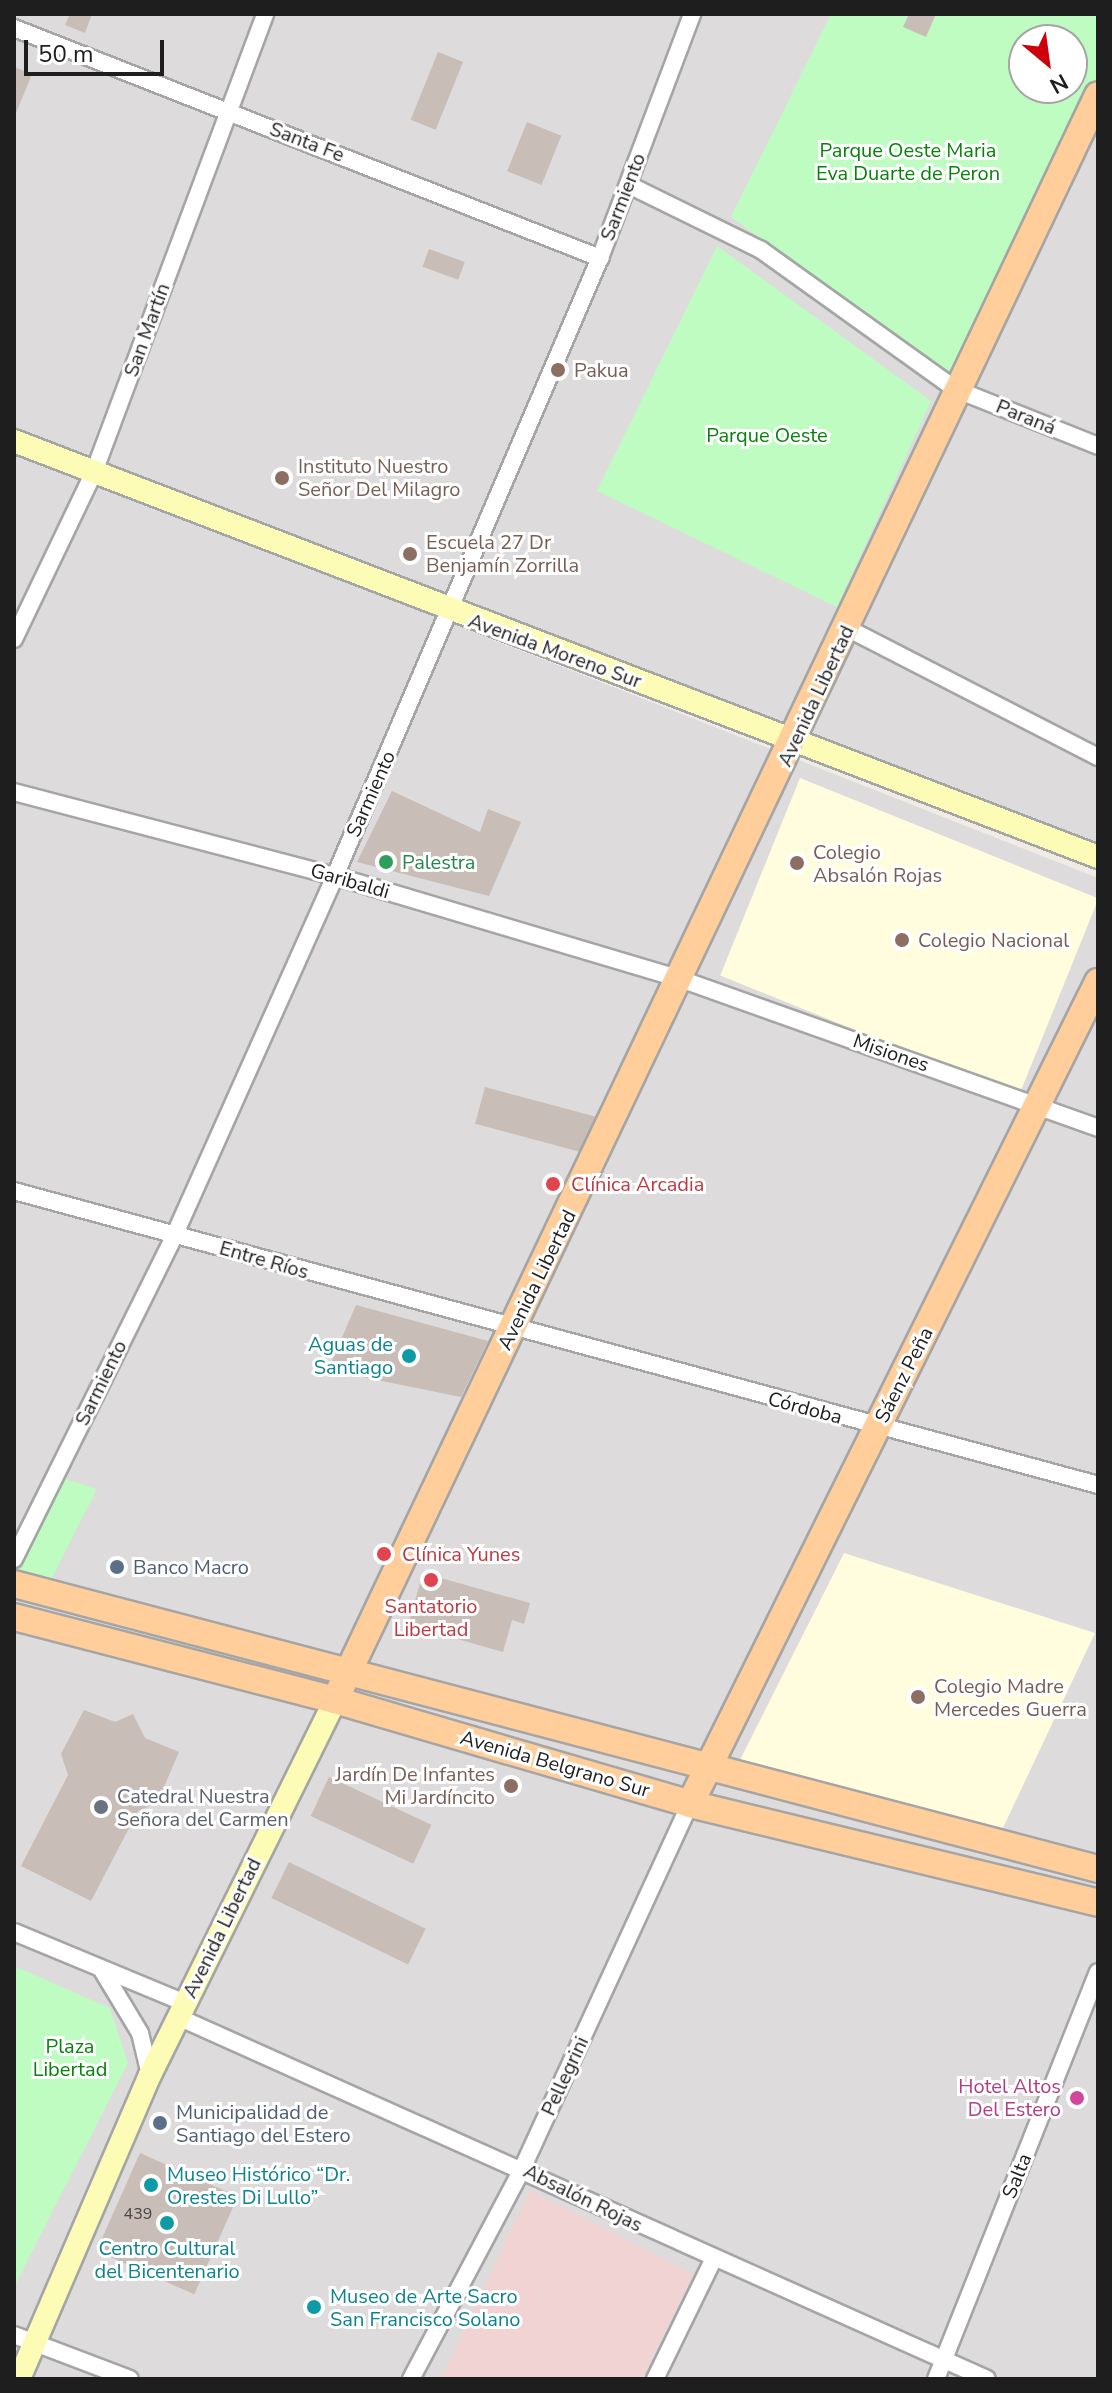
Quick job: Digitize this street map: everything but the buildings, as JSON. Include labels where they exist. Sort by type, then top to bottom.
[{"type":"main road","name":"Avenida Libertad","points":[[335,1700],[683,980],[796,741],[955,389],[1098,95]]},
{"type":"main road","name":"Sáenz Peña","points":[[705,1766],[1041,1105],[1098,982]]},
{"type":"main road","name":"Avenida Belgrano Sur","points":[[14,1584],[1098,1869]]},
{"type":"main road","name":"Avenida Belgrano Sur","points":[[14,1617],[335,1700],[690,1804],[1098,1903]]},
{"type":"main road","name":"Pellegrini","points":[[690,1804],[705,1766]]},
{"type":"street","name":"San Martín","points":[[14,639],[94,472],[265,14]]},
{"type":"street","name":"Sarmiento","points":[[14,1559],[175,1234],[451,612],[600,258],[692,14]]},
{"type":"street","name":"Santa Fe","points":[[14,28],[600,258]]},
{"type":"street","points":[[629,185],[761,250],[955,389]]},
{"type":"street","name":"Paraná","points":[[955,389],[1098,446]]},
{"type":"street","name":"Avenida Moreno Sur","points":[[14,441],[451,612],[1098,857]]},
{"type":"street","points":[[847,628],[1098,757]]},
{"type":"street","name":"Garibaldi","points":[[14,792],[335,876],[683,980]]},
{"type":"street","name":"Misiones","points":[[683,980],[1041,1105],[1098,1128]]},
{"type":"street","name":"Entre Ríos","points":[[14,1191],[175,1234],[512,1332]]},
{"type":"street","name":"Córdoba","points":[[512,1332],[1098,1485]]},
{"type":"street","name":"Avenida Libertad","points":[[19,2379],[23,2338],[335,1700]]},
{"type":"street","name":"Pellegrini","points":[[411,2379],[522,2169],[690,1804]]},
{"type":"street","name":"Absalón Rojas","points":[[14,1932],[102,1970],[712,2262],[987,2379]]},
{"type":"street","points":[[102,1970],[140,2033],[150,2075]]},
{"type":"street","name":"Salta","points":[[936,2379],[1098,1972]]},
{"type":"street","points":[[655,2379],[712,2262]]},
{"type":"street","points":[[23,2338],[130,2379]]},
{"type":"shaded area","points":[[14,14],[1098,14],[1098,86],[795,740],[14,439]]},
{"type":"shaded area","points":[[1098,125],[1098,858],[797,740]]},
{"type":"shaded area","points":[[14,451],[1098,878],[1098,2379],[14,2379]]},
{"type":"shaded area","name":"Colegio Nacional","points":[[800,778],[1098,898],[1019,1096],[720,975]]},
{"type":"shaded area","name":"Colegio Madre Mercedes Guerra","points":[[844,1553],[1095,1633],[1001,1832],[739,1762]]},
{"type":"shaded area","points":[[530,2190],[693,2274],[642,2379],[441,2379]]},
{"type":"green space","name":"Parque Oeste Maria Eva Duarte de Peron","points":[[831,14],[1098,14],[1098,80],[1088,101],[1088,24],[1008,24],[1008,104],[1086,104],[953,378],[731,217]]},
{"type":"green space","name":"Parque Oeste","points":[[717,246],[931,401],[837,607],[597,491]]},
{"type":"green space","points":[[56,1476],[97,1489],[50,1582],[14,1573],[14,1565]]},
{"type":"green space","name":"Plaza Libertad","points":[[14,1966],[110,2008],[128,2063],[14,2287]]},
{"type":"place","name":"Pakua","points":[[558,370]]},
{"type":"place","name":"Instituto Nuestro Señor Del Milagro","points":[[282,478]]},
{"type":"place","name":"Escuela 27 Dr Benjamín Zorrilla","points":[[410,554]]},
{"type":"place","name":"Palestra","points":[[386,862]]},
{"type":"place","name":"Colegio Absalón Rojas","points":[[797,863]]},
{"type":"place","name":"Colegio Nacional","points":[[902,940]]},
{"type":"place","name":"Clínica Arcadia","points":[[553,1184]]},
{"type":"place","name":"Aguas de Santiago","points":[[409,1356]]},
{"type":"place","name":"Clínica Yunes","points":[[384,1554]]},
{"type":"place","name":"Banco Macro","points":[[117,1567]]},
{"type":"place","name":"Santatorio Libertad","points":[[431,1580]]},
{"type":"place","name":"Colegio Madre Mercedes Guerra","points":[[918,1697]]},
{"type":"place","name":"Jardín De Infantes Mi Jardíncito","points":[[511,1786]]},
{"type":"place","name":"Catedral Nuestra Señora del Carmen","points":[[101,1807]]},
{"type":"place","name":"Hotel Altos Del Estero","points":[[1077,2098]]},
{"type":"place","name":"Municipalidad de Santiago del Estero","points":[[160,2123]]},
{"type":"place","name":"Museo Histórico “Dr. Orestes Di Lullo”","points":[[151,2185]]},
{"type":"place","name":"Centro Cultural del Bicentenario","points":[[167,2223]]},
{"type":"place","name":"Museo de Arte Sacro San Francisco Solano","points":[[314,2307]]}]
